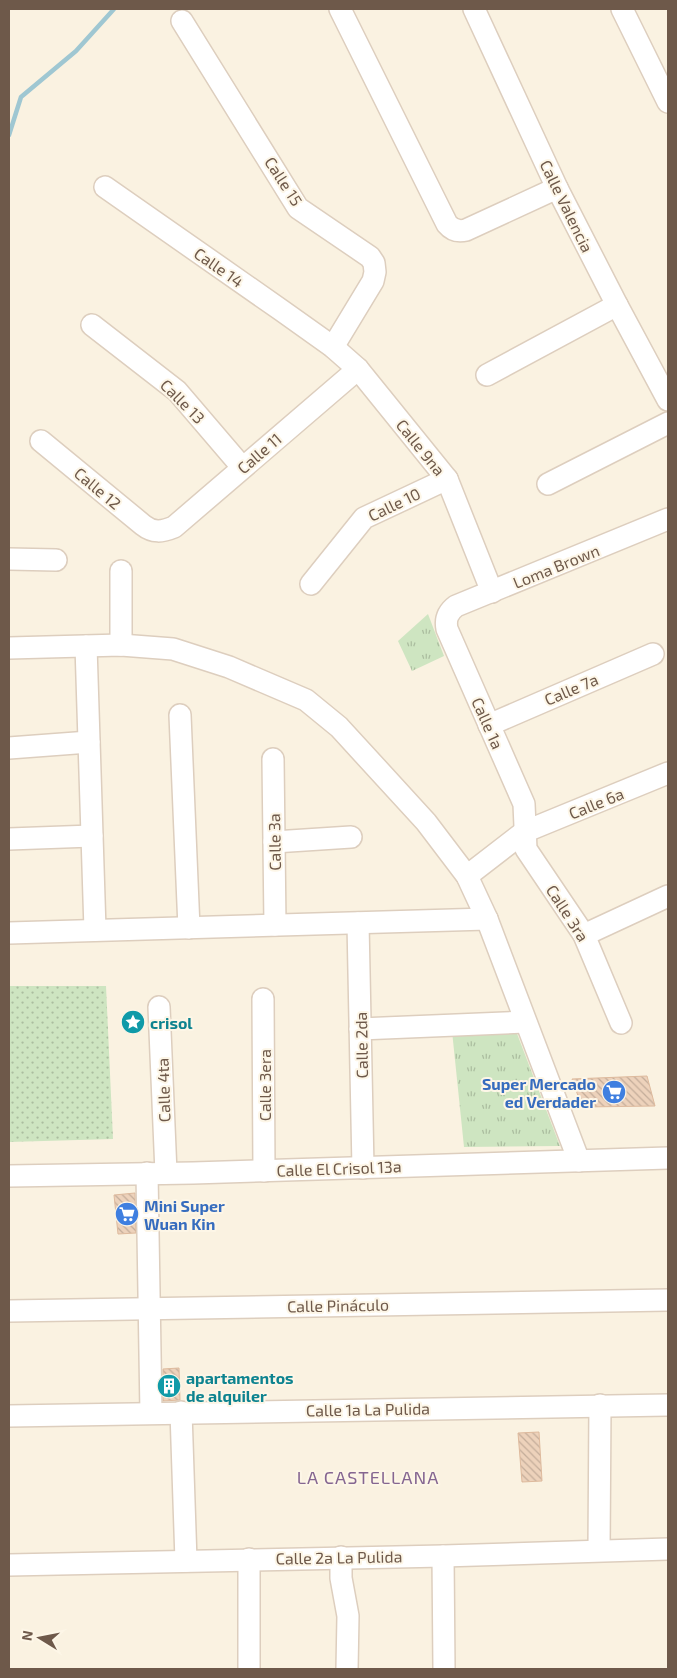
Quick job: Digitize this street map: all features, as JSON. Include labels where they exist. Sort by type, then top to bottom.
[{"type":"street","points":[[340,9],[446,224],[450,228],[460,231],[466,230],[557,188]]},
{"type":"street","name":"Calle Valencia","points":[[474,9],[557,188],[668,400]]},
{"type":"street","points":[[622,9],[668,102]]},
{"type":"street","name":"Calle 15","points":[[182,21],[298,208],[364,253],[374,263],[373,281],[333,348]]},
{"type":"street","name":"Calle 14","points":[[106,187],[333,348]]},
{"type":"street","points":[[487,375],[617,305]]},
{"type":"street","name":"Calle 13","points":[[92,325],[177,391],[242,467]]},
{"type":"street","name":"Calle 9na","points":[[333,348],[358,369],[446,479],[492,592]]},
{"type":"street","name":"Calle 11","points":[[156,532],[174,528],[242,467],[358,369]]},
{"type":"street","points":[[548,484],[668,423]]},
{"type":"street","name":"Calle 12","points":[[41,441],[142,526],[156,532]]},
{"type":"street","name":"Calle 10","points":[[311,584],[364,518],[446,479]]},
{"type":"street","name":"Loma Brown","points":[[447,616],[456,606],[668,519]]},
{"type":"street","points":[[9,560],[56,560]]},
{"type":"street","points":[[121,571],[121,645]]},
{"type":"street","name":"Calle 1a","points":[[447,616],[446,629],[524,804],[524,832]]},
{"type":"street","points":[[9,648],[121,645],[173,649],[229,667],[306,700],[339,727],[426,822],[468,876],[487,919],[579,1161]]},
{"type":"street","points":[[86,646],[95,930]]},
{"type":"street","name":"Calle 7a","points":[[489,724],[653,654]]},
{"type":"street","points":[[180,715],[189,928]]},
{"type":"street","points":[[9,748],[89,742]]},
{"type":"street","name":"Calle 3a","points":[[274,759],[275,925]]},
{"type":"street","name":"Calle 6a","points":[[468,876],[524,832],[668,773]]},
{"type":"street","name":"Calle 3ra","points":[[524,832],[526,850],[584,934],[622,1023]]},
{"type":"street","points":[[9,839],[92,836]]},
{"type":"street","points":[[274,842],[351,837]]},
{"type":"street","points":[[584,934],[668,896]]},
{"type":"street","points":[[9,933],[487,919]]},
{"type":"street","name":"Calle 2da","points":[[358,923],[363,1168]]},
{"type":"street","name":"Calle 3era","points":[[263,999],[264,1171]]},
{"type":"street","name":"Calle 4ta","points":[[151,1413],[149,1308],[156,1173],[159,1007]]},
{"type":"street","points":[[360,1029],[525,1022]]},
{"type":"street","name":"Calle El Crisol 13a","points":[[9,1176],[264,1171],[668,1158]]},
{"type":"street","name":"Calle Pináculo","points":[[9,1311],[668,1300]]},
{"type":"street","points":[[599,1550],[600,1405]]},
{"type":"street","name":"Calle 1a La Pulida","points":[[9,1416],[668,1405]]},
{"type":"street","points":[[180,1412],[186,1561]]},
{"type":"street","name":"Calle 2a La Pulida","points":[[9,1565],[443,1556],[668,1548]]},
{"type":"street","points":[[443,1556],[444,1669]]},
{"type":"street","points":[[342,1557],[342,1578],[348,1616],[347,1669]]},
{"type":"street","points":[[249,1559],[249,1669]]},
{"type":"green space","points":[[428,614],[444,656],[412,671],[398,641]]},
{"type":"green space","points":[[9,986],[106,986],[113,1139],[9,1142]]},
{"type":"green space","points":[[452,1031],[516,1031],[560,1146],[464,1147]]},
{"type":"building","name":"Super Mercado ed Verdader","points":[[647,1076],[655,1106],[582,1107],[572,1079]]},
{"type":"building","name":"Mini Super Wuan Kin","points":[[135,1193],[136,1233],[118,1234],[114,1195]]},
{"type":"building","name":"apartamentos de alquiler","points":[[179,1368],[180,1400],[163,1401],[163,1369]]},
{"type":"building","points":[[539,1432],[542,1481],[522,1482],[518,1433]]},
{"type":"waterway","points":[[9,135],[21,97],[76,51],[114,9]]},
{"type":"place","name":"crisol","points":[[133,1022]]},
{"type":"place","name":"Super Mercado ed Verdader","points":[[614,1092]]},
{"type":"place","name":"Mini Super Wuan Kin","points":[[127,1214]]},
{"type":"place","name":"apartamentos de alquiler","points":[[169,1386]]},
{"type":"district","name":"LA CASTELLANA","points":[[368,1477]]}]
